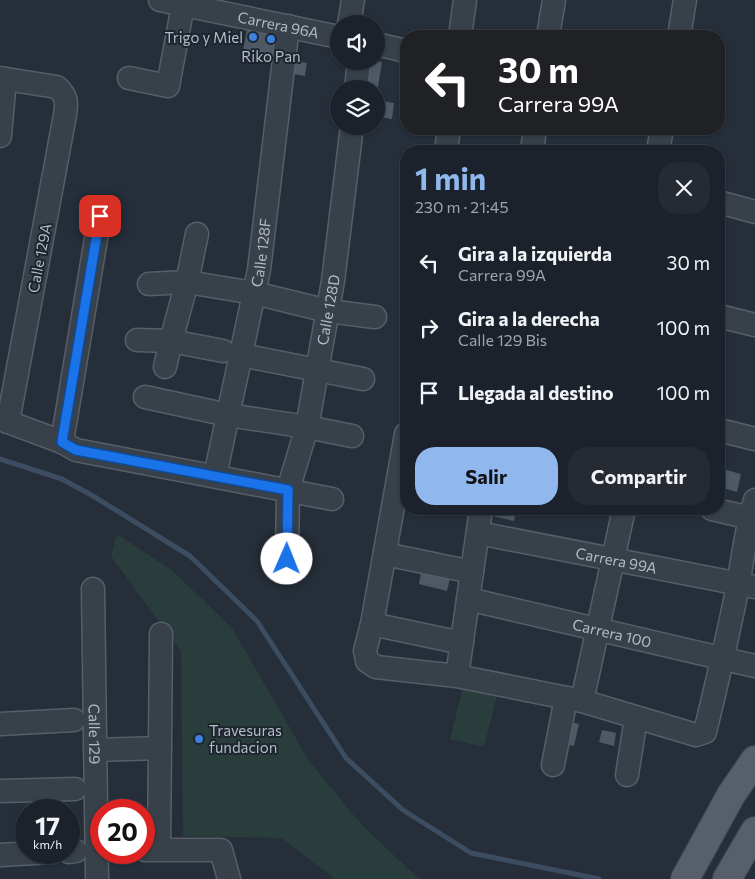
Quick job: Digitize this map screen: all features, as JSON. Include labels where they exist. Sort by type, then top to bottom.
[{"type":"main road","points":[[685,879],[731,795],[755,760]]},
{"type":"main road","points":[[727,879],[755,831]]},
{"type":"street","name":"Carrera 96A","points":[[160,0],[183,5],[229,7],[288,26],[330,35]]},
{"type":"street","points":[[351,15],[353,0]]},
{"type":"street","points":[[461,30],[465,0]]},
{"type":"street","points":[[549,30],[554,0]]},
{"type":"street","points":[[680,30],[685,0]]},
{"type":"street","points":[[129,78],[168,86],[183,5]]},
{"type":"street","name":"Calle 128F","points":[[215,476],[228,415],[232,353],[254,293],[259,270],[288,26]]},
{"type":"street","points":[[385,46],[400,50]]},
{"type":"street","points":[[0,136],[3,79]]},
{"type":"street","name":"Calle 129A","points":[[3,79],[57,88],[64,94],[66,102],[65,115],[4,420]]},
{"type":"street","name":"Calle 128D","points":[[287,559],[288,490],[307,427],[318,370],[333,281],[351,135]]},
{"type":"street","points":[[725,204],[755,212]]},
{"type":"street","points":[[62,442],[100,216]]},
{"type":"street","points":[[166,367],[197,234]]},
{"type":"street","points":[[149,284],[187,282],[254,293],[328,311],[375,317]]},
{"type":"street","points":[[725,318],[755,325]]},
{"type":"street","points":[[137,340],[171,341],[363,379]]},
{"type":"street","points":[[145,397],[228,415],[352,436]]},
{"type":"street","points":[[4,420],[62,442],[76,450],[332,499]]},
{"type":"street","points":[[725,432],[755,439]]},
{"type":"street","points":[[400,491],[365,651],[368,661],[376,667],[457,676],[574,699],[696,735],[705,732],[723,658],[747,585],[753,512],[725,510]]},
{"type":"street","points":[[457,676],[480,515]]},
{"type":"street","points":[[553,765],[598,629],[623,515]]},
{"type":"street","name":"Carrera 99A","points":[[478,533],[747,585]]},
{"type":"street","points":[[385,554],[472,572]]},
{"type":"street","name":"Calle 129","points":[[93,589],[95,750],[85,851],[97,879]]},
{"type":"street","name":"Carrera 100","points":[[468,599],[755,666]]},
{"type":"street","points":[[372,624],[462,643]]},
{"type":"street","points":[[155,804],[160,748],[160,634]]},
{"type":"street","points":[[628,775],[636,718]]},
{"type":"street","points":[[0,724],[74,720]]},
{"type":"street","points":[[95,750],[160,748]]},
{"type":"street","points":[[0,792],[75,789]]},
{"type":"street","points":[[155,849],[221,850],[229,879]]},
{"type":"street","points":[[0,855],[15,854]]},
{"type":"shaded area","points":[[117,534],[173,571],[232,628],[309,761],[362,825],[419,879],[335,879],[282,838],[183,836],[181,651],[111,556]]},
{"type":"shaded area","points":[[463,687],[497,695],[484,747],[450,739]]},
{"type":"building","points":[[247,30],[277,35],[272,62],[242,56]]},
{"type":"building","points":[[290,60],[307,63],[305,76],[288,73]]},
{"type":"building","points":[[366,70],[381,70],[379,80],[364,80]]},
{"type":"building","points":[[385,102],[394,103],[392,119],[385,118]]},
{"type":"building","points":[[725,470],[741,474],[737,492],[725,489]]},
{"type":"building","points":[[487,515],[515,515],[514,521]]},
{"type":"building","points":[[422,567],[451,574],[447,591],[419,584]]},
{"type":"building","points":[[563,720],[579,724],[574,746],[558,743]]},
{"type":"building","points":[[602,730],[616,733],[614,746],[599,742]]},
{"type":"waterway","points":[[0,459],[62,479],[190,556],[257,621],[346,758],[403,810],[471,853],[599,879]]},
{"type":"place","name":"Trigo y Miel","points":[[253,37]]},
{"type":"place","name":"Riko Pan","points":[[271,39]]},
{"type":"place","name":"Travesuras fundacion","points":[[199,739]]},
{"type":"route","points":[[100,216],[62,442],[76,450],[288,490],[287,559]]}]
